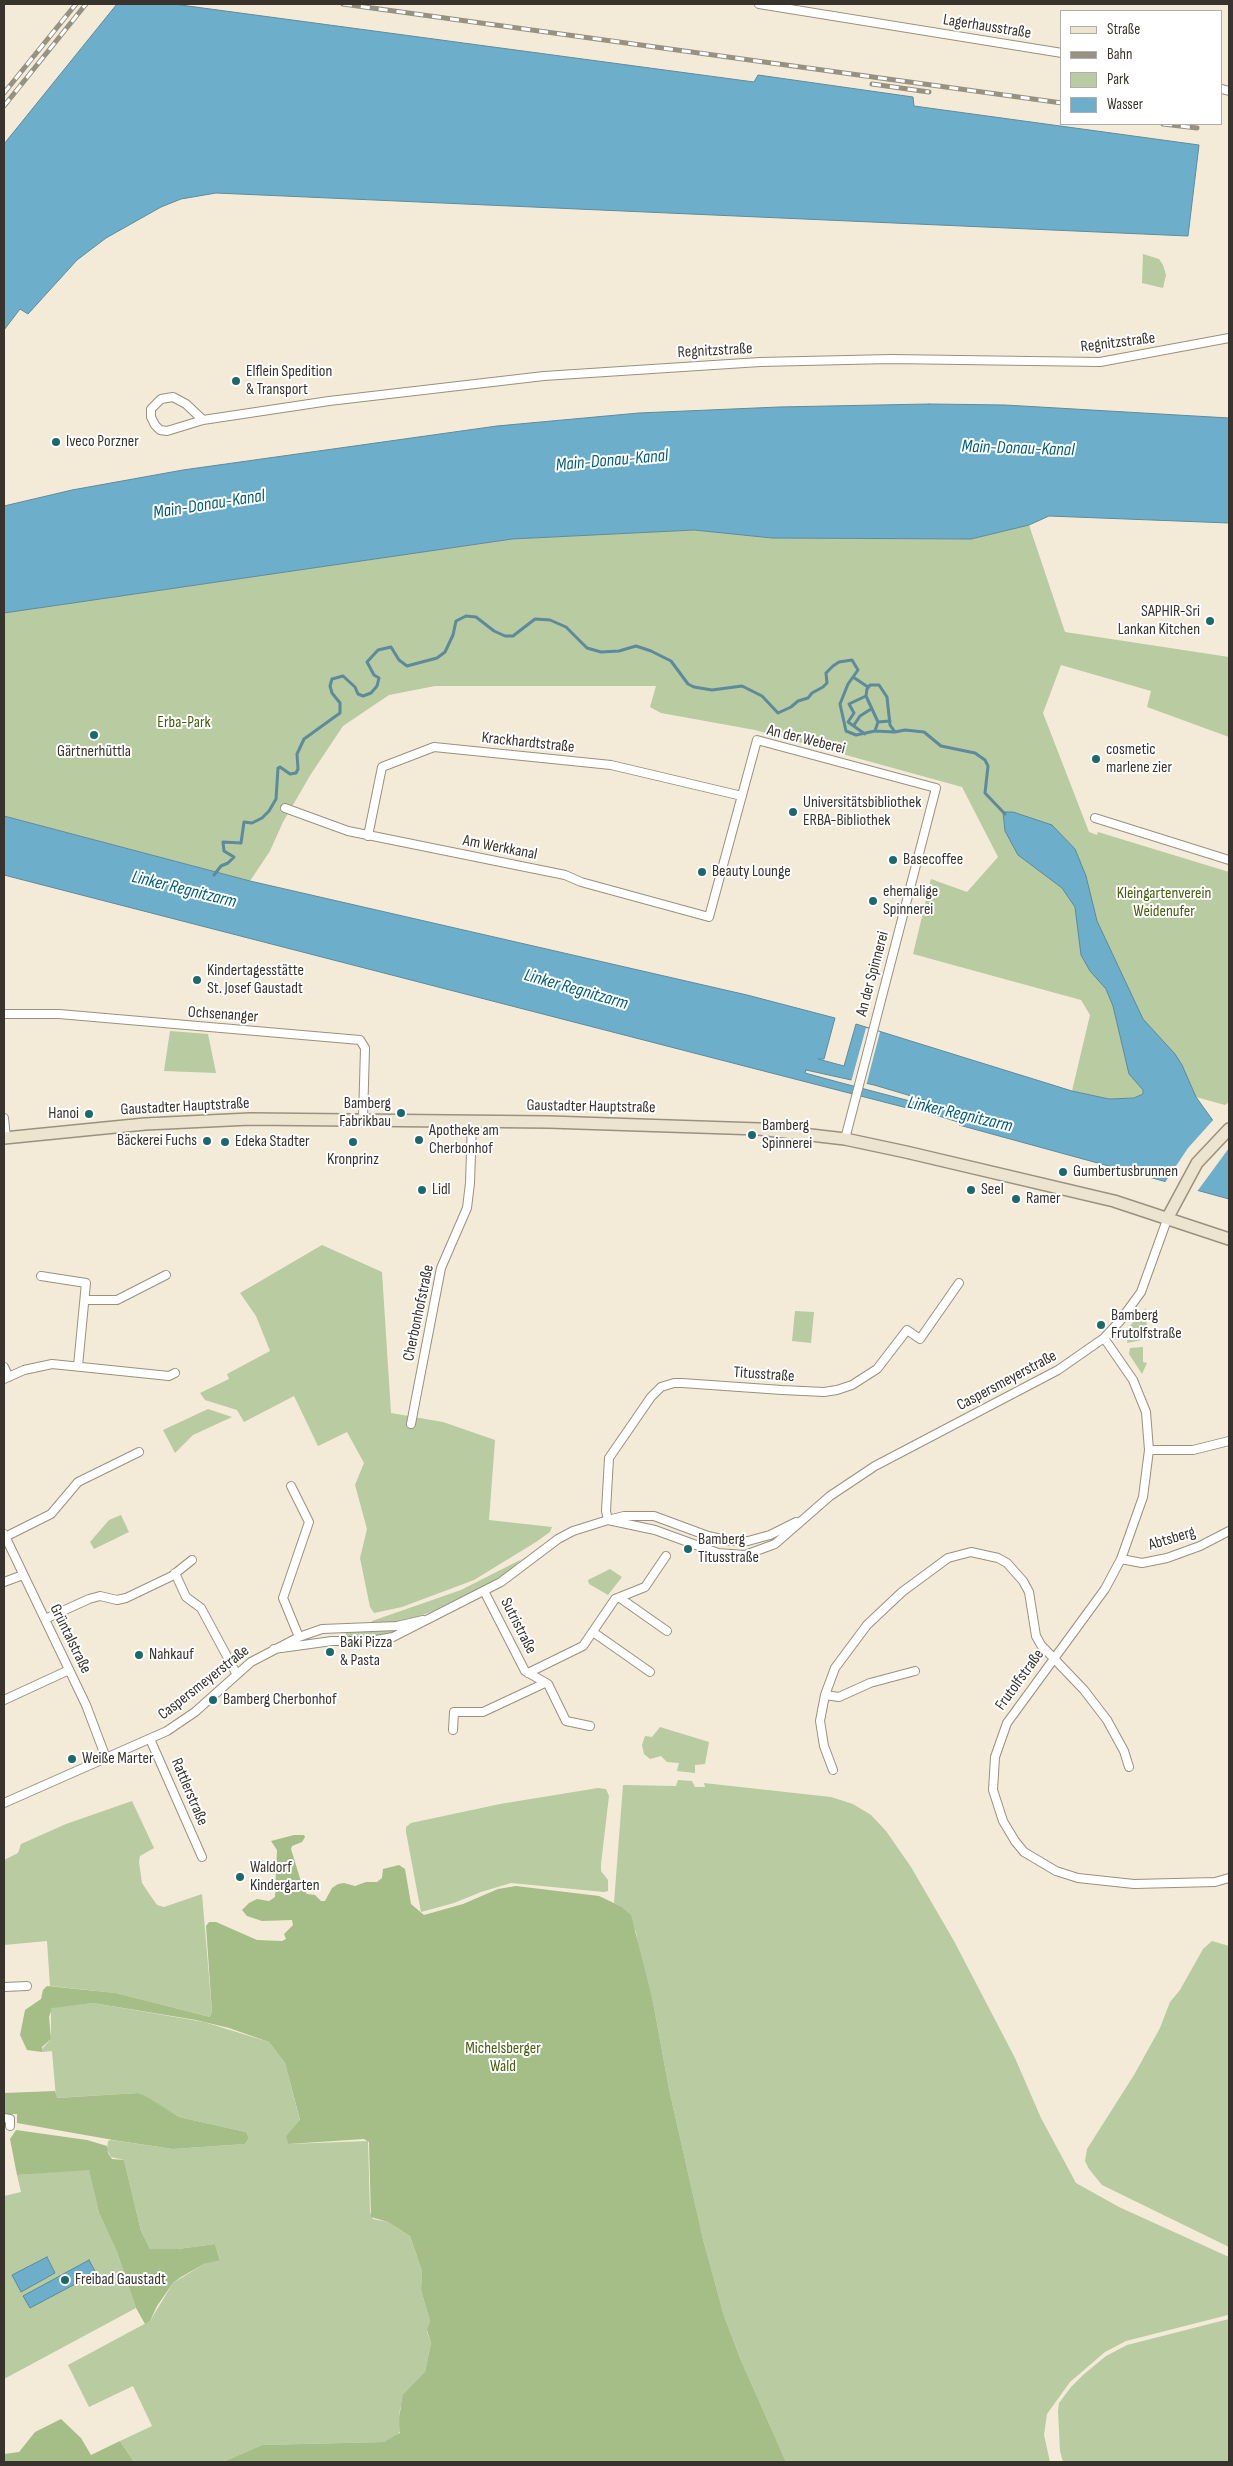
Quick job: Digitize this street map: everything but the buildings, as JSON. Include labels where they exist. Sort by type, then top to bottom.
[{"type":"street","name":"Lagerhausstraße","points":[[759,4],[1060,53]]},
{"type":"street","name":"Regnitzstraße","points":[[203,420],[186,404],[173,397],[160,399],[151,409],[152,420],[164,431],[174,430],[203,420],[396,392],[592,372],[743,362],[891,359],[1100,362],[1229,338]]},
{"type":"street","name":"An der Weberei","points":[[709,917],[757,740],[936,788]]},
{"type":"street","name":"Krackhardtstraße","points":[[368,836],[382,767],[434,748],[611,765],[742,796]]},
{"type":"street","name":"An der Spinnerei","points":[[846,1139],[873,1027],[936,788]]},
{"type":"street","name":"Am Werkkanal","points":[[285,808],[348,831],[565,875],[581,882],[709,917]]},
{"type":"street","points":[[1095,818],[1229,860]]},
{"type":"street","name":"Ochsenanger","points":[[4,1014],[59,1014],[360,1040],[365,1048],[363,1119]]},
{"type":"street","points":[[4,1118],[5,1138]]},
{"type":"street","name":"Gaustadter Hauptstraße","points":[[5,1138],[163,1123],[250,1119],[363,1119],[711,1126],[759,1129],[846,1139],[1059,1188],[1168,1217],[1229,1239]]},
{"type":"street","name":"Cherbonhofstraße","points":[[411,1424],[441,1268],[467,1208],[470,1183],[472,1122]]},
{"type":"street","points":[[1168,1217],[1177,1197],[1197,1163],[1229,1129]]},
{"type":"street","name":"Caspersmeyerstraße","points":[[608,1520],[655,1530],[718,1553],[733,1555],[756,1552],[776,1544],[803,1518],[842,1487],[875,1466],[1058,1370],[1104,1338],[1120,1322],[1141,1292],[1168,1217]]},
{"type":"street","points":[[41,1276],[86,1283],[86,1300],[78,1366]]},
{"type":"street","points":[[86,1300],[117,1300],[166,1276]]},
{"type":"street","name":"Titusstraße","points":[[608,1520],[606,1511],[609,1458],[651,1397],[661,1387],[682,1383],[824,1392],[852,1385],[877,1369],[907,1330],[920,1339],[959,1284]]},
{"type":"street","name":"Frutolfstraße","points":[[1104,1338],[1123,1364],[1141,1396],[1148,1421],[1149,1450],[1142,1500],[1121,1559],[1093,1607],[1052,1659],[1007,1723],[995,1757],[993,1790],[1003,1821],[1024,1852],[1040,1863],[1078,1878],[1134,1884],[1215,1882],[1229,1879]]},
{"type":"street","points":[[4,1367],[6,1378],[24,1370],[52,1364],[169,1376],[175,1373]]},
{"type":"street","points":[[1149,1450],[1193,1450],[1229,1441]]},
{"type":"street","points":[[4,1535],[51,1514],[78,1482],[138,1452]]},
{"type":"street","points":[[292,1486],[310,1522],[283,1598],[299,1637]]},
{"type":"street","name":"Caspersmeyerstraße","points":[[274,1649],[332,1641],[382,1639],[402,1633],[515,1574],[558,1539],[573,1531],[624,1516],[654,1516],[720,1540],[748,1541],[770,1536],[803,1518]]},
{"type":"street","name":"Abtsberg","points":[[1121,1559],[1142,1563],[1167,1558],[1200,1546],[1229,1530]]},
{"type":"street","name":"Grüntalstraße","points":[[4,1535],[89,1712],[106,1758]]},
{"type":"street","points":[[833,1770],[820,1721],[829,1680],[841,1659],[883,1609],[941,1563],[964,1553],[978,1552],[998,1558],[1016,1572],[1029,1592],[1036,1636],[1046,1652],[1084,1690],[1107,1720],[1120,1743],[1129,1766]]},
{"type":"street","name":"Sutristraße","points":[[528,1673],[583,1646],[615,1599],[645,1587],[666,1556]]},
{"type":"street","points":[[45,1619],[100,1596],[117,1600],[126,1598],[175,1573],[192,1560]]},
{"type":"street","points":[[175,1573],[186,1596],[201,1608],[236,1673]]},
{"type":"street","points":[[4,1582],[24,1575]]},
{"type":"street","name":"Sutristraße","points":[[484,1591],[525,1671],[548,1684],[566,1721],[590,1726]]},
{"type":"street","points":[[620,1598],[667,1630]]},
{"type":"street","name":"Caspersmeyerstraße","points":[[4,1803],[150,1739],[185,1720],[236,1673],[251,1662],[299,1637],[322,1629],[397,1626],[432,1617]]},
{"type":"street","points":[[593,1632],[650,1672]]},
{"type":"street","points":[[4,1700],[69,1670]]},
{"type":"street","points":[[825,1695],[839,1697],[870,1683],[915,1671]]},
{"type":"street","points":[[452,1730],[454,1712],[483,1712],[545,1683]]},
{"type":"street","name":"Rattlerstraße","points":[[150,1739],[202,1857]]},
{"type":"street","points":[[4,1987],[27,1986]]},
{"type":"street","points":[[4,2118],[10,2119],[10,2126]]},
{"type":"green space","points":[[1143,254],[1159,259],[1163,265],[1166,275],[1163,288],[1142,283]]},
{"type":"green space","name":"Erba-Park","points":[[1029,525],[1065,632],[1229,657],[1229,737],[1147,707],[1151,691],[1061,665],[1043,713],[1089,832],[1097,835],[1098,832],[1229,872],[1229,1102],[1225,1105],[1196,1097],[1144,1094],[1134,1098],[1109,1099],[1072,1091],[1090,1015],[1081,1000],[913,954],[931,879],[967,892],[998,857],[962,787],[755,730],[661,713],[650,707],[656,686],[435,686],[389,695],[343,726],[311,774],[283,822],[270,851],[250,881],[4,816],[4,613],[512,539],[694,530],[772,538],[971,539]]},
{"type":"green space","points":[[170,1031],[208,1034],[216,1073],[164,1071]]},
{"type":"green space","points":[[322,1245],[382,1272],[391,1413],[443,1422],[495,1440],[489,1520],[552,1527],[550,1532],[536,1542],[474,1580],[402,1607],[374,1613],[370,1607],[360,1558],[367,1529],[355,1485],[364,1463],[347,1432],[318,1446],[294,1396],[244,1422],[237,1410],[205,1400],[200,1393],[229,1379],[227,1374],[270,1351],[256,1316],[240,1293]]},
{"type":"green space","points":[[1146,1308],[1147,1339],[1127,1343],[1129,1327]]},
{"type":"green space","points":[[795,1311],[814,1312],[811,1343],[792,1341]]},
{"type":"green space","points":[[1143,1347],[1143,1362],[1147,1363],[1142,1374],[1129,1354],[1130,1348]]},
{"type":"green space","points":[[208,1409],[232,1417],[193,1435],[175,1453],[163,1430]]},
{"type":"green space","points":[[121,1515],[129,1532],[94,1549],[90,1542],[109,1520]]},
{"type":"green space","points":[[522,1559],[508,1572],[486,1585],[433,1611],[404,1622],[371,1624],[372,1621],[461,1590]]},
{"type":"green space","points":[[610,1569],[622,1577],[608,1595],[589,1584],[588,1580]]},
{"type":"green space","points":[[346,1630],[398,1631],[380,1637],[346,1639]]},
{"type":"green space","points":[[660,1727],[709,1742],[705,1764],[695,1765],[695,1773],[677,1771],[679,1763],[667,1762],[661,1756],[650,1759],[644,1754],[642,1745],[645,1736],[652,1737]]},
{"type":"green space","points":[[678,1780],[692,1781],[695,1787],[705,1787],[704,1783],[831,1797],[853,1804],[871,1815],[886,1831],[911,1867],[954,1941],[1015,2058],[1041,2118],[1076,2183],[1119,2207],[1229,2257],[1228,2315],[1126,2341],[1105,2352],[1070,2382],[1047,2414],[1044,2435],[1050,2462],[786,2462],[740,2358],[724,2316],[703,2239],[669,2089],[653,2002],[640,1958],[636,1932],[620,1906],[614,1903],[623,1785],[676,1786]]},
{"type":"green space","points":[[598,1788],[606,1789],[609,1796],[601,1864],[601,1871],[608,1880],[608,1891],[511,1883],[454,1903],[421,1912],[406,1832],[406,1827],[411,1823],[500,1804]]},
{"type":"green space","points":[[132,1801],[154,1848],[140,1856],[139,1862],[142,1883],[157,1905],[164,1907],[202,1894],[212,2012],[210,2017],[116,1993],[50,1986],[47,1941],[4,1945],[4,1860],[18,1853],[21,1844],[66,1824]]},
{"type":"green space","name":"Michelsberger Wald","points":[[294,1835],[304,1835],[305,1837],[302,1842],[292,1846],[291,1849],[303,1888],[307,1894],[315,1895],[321,1901],[325,1901],[332,1888],[338,1884],[344,1883],[355,1886],[366,1882],[377,1882],[382,1878],[383,1869],[399,1865],[405,1869],[411,1904],[424,1915],[463,1904],[498,1889],[516,1886],[599,1896],[620,1906],[631,1915],[653,2002],[669,2089],[703,2239],[724,2316],[740,2358],[786,2462],[223,2462],[262,2445],[384,2442],[400,2433],[399,2417],[403,2395],[425,2372],[431,2343],[427,2330],[430,2321],[421,2290],[422,2271],[410,2236],[388,2222],[371,2217],[369,2142],[364,2139],[288,2144],[286,2136],[300,2120],[285,2063],[269,2042],[229,2028],[196,2020],[93,2003],[52,2008],[49,2017],[51,2039],[42,2047],[42,2052],[27,2050],[20,2035],[25,2010],[41,1999],[43,1990],[47,1986],[116,1993],[210,2017],[212,2012],[206,1926],[209,1922],[216,1922],[257,1940],[282,1941],[286,1939],[284,1934],[293,1925],[292,1920],[262,1921],[247,1916],[242,1910],[249,1903],[257,1899],[269,1901],[275,1897],[277,1850],[271,1841]]},
{"type":"green space","points":[[1212,1941],[1229,1946],[1229,2247],[1102,2185],[1085,2161],[1087,2149],[1134,2075],[1160,2028],[1170,2002],[1180,1990],[1203,1949]]},
{"type":"green space","points":[[93,2003],[204,2022],[269,2042],[285,2063],[300,2121],[287,2135],[288,2144],[368,2141],[370,2212],[373,2219],[388,2222],[410,2236],[422,2271],[421,2290],[430,2321],[427,2332],[431,2343],[425,2372],[400,2408],[401,2430],[396,2437],[384,2442],[262,2445],[223,2462],[134,2462],[120,2441],[152,2426],[133,2386],[89,2407],[68,2365],[150,2321],[173,2283],[204,2264],[220,2259],[215,2244],[178,2249],[150,2249],[141,2231],[124,2160],[111,2157],[107,2150],[108,2141],[173,2149],[245,2144],[249,2138],[246,2132],[179,2117],[138,2093],[56,2098],[52,2051],[42,2052],[42,2049],[51,2039],[51,2010],[53,2007]]},
{"type":"green space","points":[[55,2091],[57,2098],[138,2093],[179,2117],[246,2132],[249,2138],[245,2144],[173,2149],[17,2123],[17,2114],[4,2114],[4,2093]]},
{"type":"green space","points":[[16,2130],[87,2140],[107,2146],[108,2153],[112,2159],[124,2160],[141,2231],[150,2249],[178,2249],[215,2244],[220,2260],[204,2264],[173,2283],[157,2306],[150,2321],[145,2324],[136,2308],[117,2252],[99,2213],[89,2170],[17,2175],[10,2139]]},
{"type":"green space","name":"Freibad Gaustadt","points":[[89,2169],[99,2213],[117,2252],[136,2308],[4,2379],[4,2196],[21,2192],[17,2175]]},
{"type":"green space","points":[[1229,2319],[1229,2462],[1063,2462],[1060,2451],[1059,2403],[1083,2375],[1106,2356],[1127,2345]]},
{"type":"green space","points":[[61,2419],[81,2438],[91,2455],[120,2441],[134,2462],[4,2462],[4,2454],[19,2452],[35,2432]]},
{"type":"water","points":[[117,4],[173,4],[754,82],[758,75],[913,97],[914,106],[1199,145],[1188,236],[216,193],[181,199],[161,207],[106,238],[77,260],[28,314],[20,309],[4,330],[4,144]]},
{"type":"water","name":"Main-Donau-Kanal","points":[[929,404],[1005,405],[1229,418],[1229,523],[1049,516],[1029,525],[971,539],[772,538],[694,530],[512,539],[4,613],[4,506],[72,490],[183,470],[497,426],[639,413],[779,407]]},
{"type":"water","name":"Linker Regnitzarm","points":[[1003,812],[1013,812],[1052,825],[1075,849],[1086,876],[1097,921],[1143,1019],[1175,1054],[1196,1097],[1214,1122],[1229,1135],[1229,1199],[959,1125],[958,1122],[942,1117],[4,875],[4,816],[250,881],[747,995],[835,1018],[824,1059],[818,1059],[844,1066],[856,1024],[1072,1091],[1109,1099],[1134,1098],[1143,1094],[1143,1090],[1129,1074],[1113,1006],[1106,989],[1090,971],[1081,955],[1075,907],[1062,888],[1018,855],[1005,831]],"holes":[[[806,1070],[874,1085],[962,1111],[944,1110],[805,1073]]]},
{"type":"water","points":[[47,2257],[55,2273],[21,2292],[12,2275]]},
{"type":"water","points":[[89,2260],[96,2273],[30,2308],[23,2296]]},
{"type":"pier","points":[[866,1028],[880,1032],[866,1086],[851,1082]]},
{"type":"pier","points":[[1215,1118],[1229,1131],[1229,1148],[1196,1193],[1164,1184],[1188,1148]]},
{"type":"waterway","points":[[214,875],[221,866],[228,863],[234,857],[224,851],[223,842],[241,843],[244,822],[252,823],[262,818],[269,811],[276,799],[278,768],[280,767],[290,774],[296,773],[298,769],[297,754],[304,739],[340,713],[340,703],[332,693],[330,686],[332,679],[343,676],[355,687],[358,694],[363,696],[371,693],[377,686],[379,678],[374,675],[367,662],[378,650],[391,647],[399,660],[407,666],[437,658],[445,652],[453,635],[456,621],[466,616],[476,617],[494,631],[505,636],[513,636],[535,619],[550,620],[566,627],[587,648],[601,652],[619,651],[636,646],[671,661],[688,684],[694,687],[712,690],[742,686],[762,696],[778,713],[791,707],[798,701],[808,698],[812,693],[823,687],[827,683],[826,673],[833,666],[839,662],[852,660],[858,670],[848,684],[840,704],[846,731],[856,735],[875,731],[878,722],[866,696],[870,685],[879,685],[887,697],[890,725],[895,732],[905,730],[924,732],[941,746],[975,753],[985,760],[988,766],[985,793],[1005,814]]},
{"type":"waterway","points":[[853,677],[868,687]]},
{"type":"waterway","points":[[848,722],[854,713],[849,704],[866,696]]},
{"type":"waterway","points":[[854,725],[860,716],[871,709]]},
{"type":"waterway","points":[[878,722],[890,721]]},
{"type":"waterway","points":[[848,722],[865,734]]},
{"type":"waterway","points":[[875,731],[895,732]]},
{"type":"railway","points":[[4,93],[76,4]]},
{"type":"railway","points":[[4,106],[86,4]]},
{"type":"railway","points":[[343,4],[1060,103]]},
{"type":"railway","points":[[872,84],[929,92]]},
{"type":"railway","points":[[1172,125],[1197,128]]},
{"type":"place","name":"Elflein Spedition & Transport","points":[[236,381]]},
{"type":"place","name":"Iveco Porzner","points":[[56,442]]},
{"type":"place","name":"SAPHIR-Sri Lankan Kitchen","points":[[1210,621]]},
{"type":"place","name":"Gärtnerhüttla","points":[[94,735]]},
{"type":"place","name":"cosmetic marlene zier","points":[[1096,759]]},
{"type":"place","name":"Universitätsbibliothek ERBA-Bibliothek","points":[[793,812]]},
{"type":"place","name":"Basecoffee","points":[[893,860]]},
{"type":"place","name":"Beauty Lounge","points":[[702,872]]},
{"type":"place","name":"ehemalige Spinnerei","points":[[873,901]]},
{"type":"place","name":"Kindertagesstätte St. Josef Gaustadt","points":[[197,980]]},
{"type":"place","name":"Bamberg Fabrikbau","points":[[401,1113]]},
{"type":"place","name":"Hanoi","points":[[89,1114]]},
{"type":"place","name":"Bamberg Spinnerei","points":[[752,1135]]},
{"type":"place","name":"Apotheke am Cherbonhof","points":[[419,1140]]},
{"type":"place","name":"Bäckerei Fuchs","points":[[207,1141]]},
{"type":"place","name":"Edeka Stadter","points":[[225,1142]]},
{"type":"place","name":"Kronprinz","points":[[353,1142]]},
{"type":"place","name":"Gumbertusbrunnen","points":[[1063,1172]]},
{"type":"place","name":"Lidl","points":[[422,1190]]},
{"type":"place","name":"Seel","points":[[971,1190]]},
{"type":"place","name":"Ramer","points":[[1016,1199]]},
{"type":"place","name":"Bamberg Frutolfstraße","points":[[1101,1325]]},
{"type":"place","name":"Bamberg Titusstraße","points":[[688,1549]]},
{"type":"place","name":"Baki Pizza & Pasta","points":[[330,1652]]},
{"type":"place","name":"Nahkauf","points":[[139,1655]]},
{"type":"place","name":"Bamberg Cherbonhof","points":[[213,1700]]},
{"type":"place","name":"Weiße Marter","points":[[72,1759]]},
{"type":"place","name":"Waldorf Kindergarten","points":[[240,1877]]},
{"type":"place","name":"Freibad Gaustadt","points":[[65,2280]]},
{"type":"park label","name":"Kleingartenverein Weidenufer","points":[[1164,903]]}]
